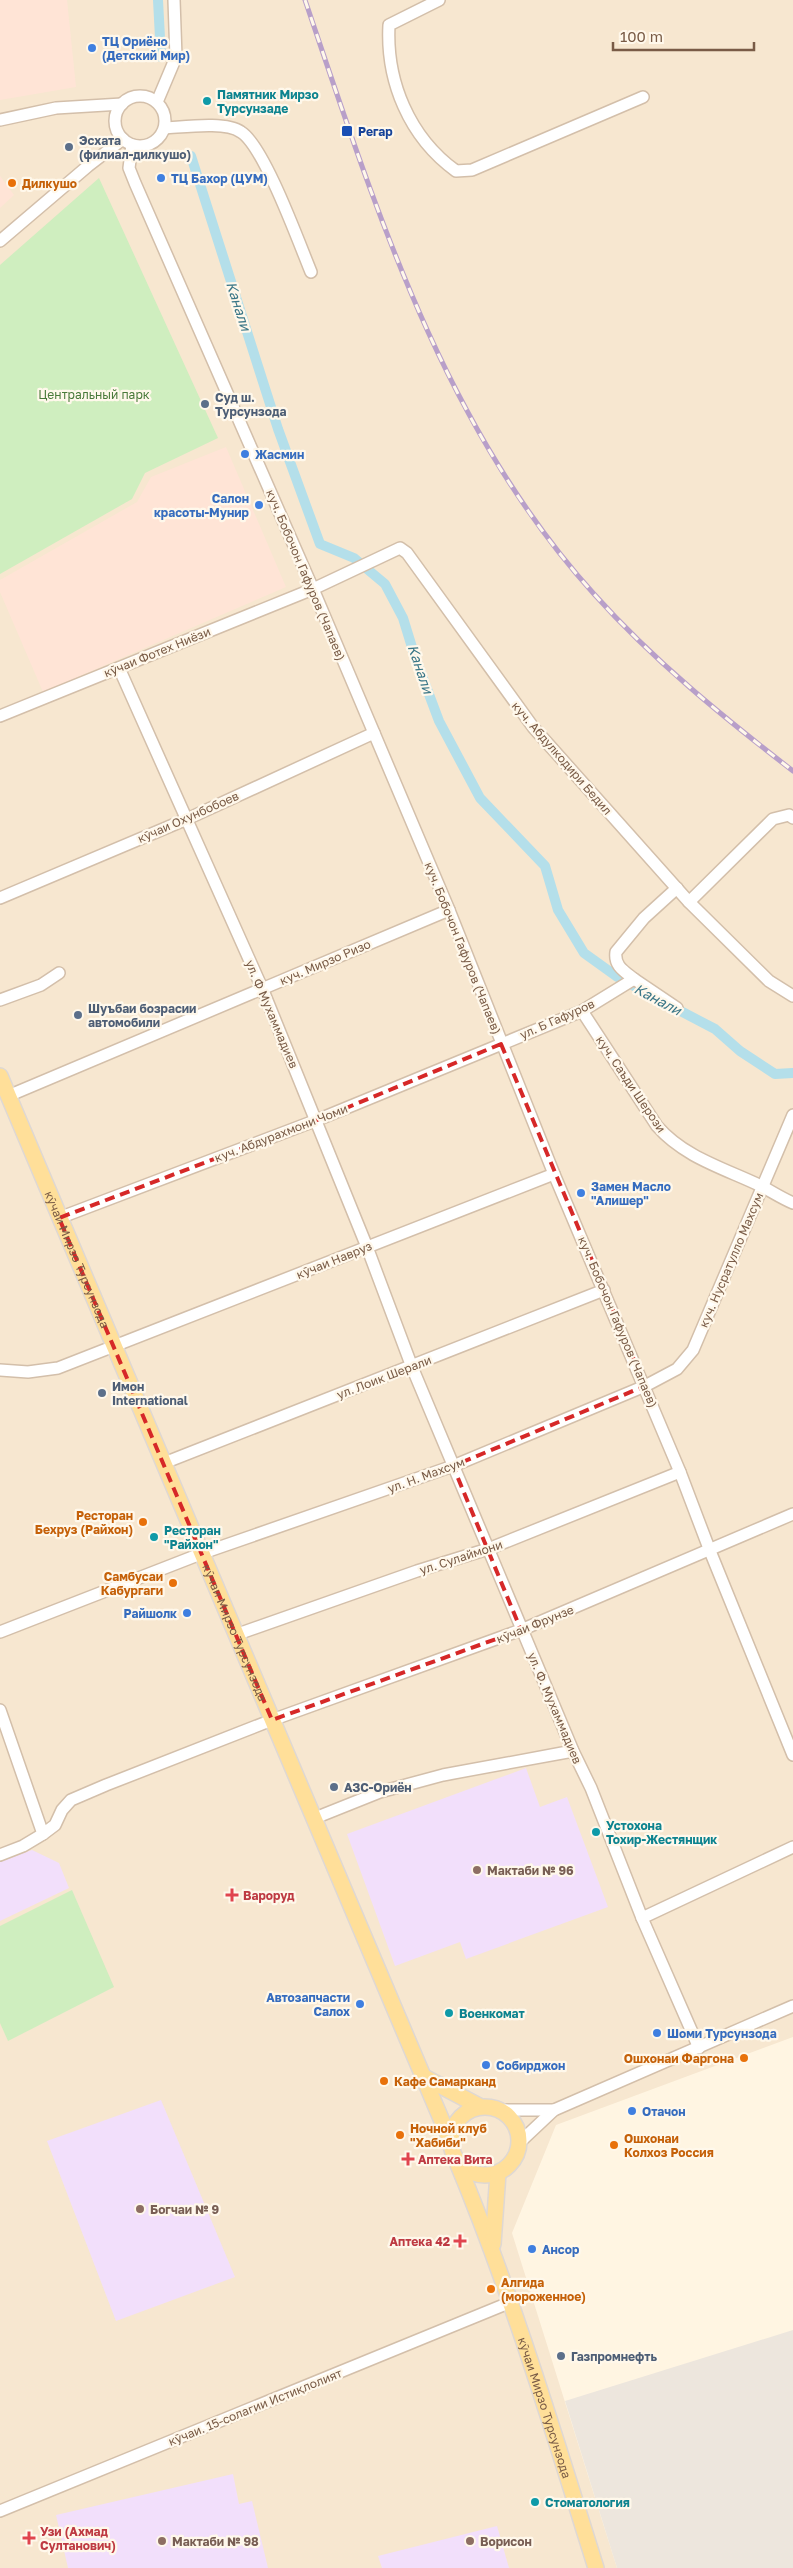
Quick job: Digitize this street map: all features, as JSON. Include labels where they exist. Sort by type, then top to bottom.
[{"type":"main road","name":"кӯчаи Мирзо Турсунзода","points":[[0,1076],[6,1100],[59,1218],[238,1634],[272,1720],[450,2140],[452,2151],[493,2248],[531,2359],[596,2568]]},
{"type":"main road","points":[[424,2077],[479,2106],[503,2110],[516,2124],[520,2142],[514,2161],[498,2173],[481,2176],[465,2170],[457,2162]]},
{"type":"main road","points":[[450,2140],[452,2129],[463,2114],[479,2106]]},
{"type":"main road","name":"кӯчаи Мирзо Турсунзода","points":[[493,2248],[498,2173]]},
{"type":"street","points":[[157,102],[176,56],[174,0]]},
{"type":"street","points":[[439,0],[389,25],[388,42],[399,99],[424,142],[456,171],[472,170],[643,97]]},
{"type":"street","points":[[140,96],[149,97],[157,102],[165,114],[165,128],[158,140],[146,146],[128,142],[116,128],[116,115],[122,104],[130,98],[140,96]]},
{"type":"street","points":[[0,120],[56,108],[122,104]]},
{"type":"street","points":[[165,128],[223,126],[240,131],[252,142],[283,204],[311,272]]},
{"type":"street","points":[[0,242],[88,166],[128,142]]},
{"type":"street","name":"куч. Бобочон Гафуров (Чапаев)","points":[[128,142],[129,168],[135,183],[313,588],[449,910],[501,1044],[554,1174],[645,1386],[793,1755]]},
{"type":"street","name":"куч. Абдулкодири Бедил","points":[[313,588],[370,560],[400,548],[407,553],[522,714],[689,902],[769,981],[793,996]]},
{"type":"street","name":"кӯчаи Фотех Ниёзи","points":[[0,716],[313,588]]},
{"type":"street","name":"ул. Ф Мухаммадиев","points":[[119,668],[262,988],[317,1120],[412,1367]]},
{"type":"street","name":"кӯчаи Охунбобоев","points":[[0,898],[186,819],[374,733]]},
{"type":"street","points":[[689,902],[773,819],[789,815],[793,818]]},
{"type":"street","points":[[677,888],[644,918],[616,952],[615,958],[618,966],[634,979],[677,1008]]},
{"type":"street","name":"куч. Мирзо Ризо","points":[[6,1100],[262,988],[449,910]]},
{"type":"street","points":[[0,1000],[41,985],[60,973]]},
{"type":"street","name":"ул. Б Гафуров","points":[[501,1044],[582,1011],[634,979]]},
{"type":"street","name":"куч. Саъди Шерози","points":[[582,1011],[657,1126],[669,1140],[690,1154],[762,1186],[793,1203]]},
{"type":"street","name":"куч. Абдурахмони Чоми","points":[[59,1218],[317,1120],[501,1044]]},
{"type":"street","name":"куч. Нусратулло Махсум","points":[[645,1386],[677,1369],[693,1350],[793,1115]]},
{"type":"street","name":"кӯчаи Навруз","points":[[0,1370],[28,1372],[58,1368],[554,1174]]},
{"type":"street","name":"ул. Лоик Шерали","points":[[164,1463],[604,1290]]},
{"type":"street","name":"ул. Ф. Мухаммадиев","points":[[412,1367],[521,1630],[591,1788],[642,1918],[699,2048]]},
{"type":"street","name":"ул. Н. Махсум","points":[[0,1632],[203,1553],[453,1466],[645,1386]]},
{"type":"street","name":"ул. Сулаймони","points":[[238,1634],[417,1571],[488,1549],[680,1472]]},
{"type":"street","name":"кӯчаи Фрунзе","points":[[0,1855],[22,1846],[55,1825],[62,1810],[71,1800],[272,1720],[521,1630],[793,1514]]},
{"type":"street","points":[[0,1710],[43,1834]]},
{"type":"street","points":[[315,1818],[380,1792],[444,1775],[529,1757],[573,1751]]},
{"type":"street","points":[[642,1918],[793,1847]]},
{"type":"street","points":[[520,2142],[554,2110],[793,2006]]},
{"type":"street","points":[[503,2110],[554,2110]]},
{"type":"street","name":"кӯчаи. 15-солагии Истиқлолият","points":[[0,2511],[511,2302]]},
{"type":"highlighted area","points":[[501,1044],[645,1386],[453,1466],[521,1630],[272,1720],[59,1218],[317,1120]]},
{"type":"shaded area","points":[[0,0],[793,0],[793,2037],[556,2125],[512,2233],[617,2568],[0,2568]]},
{"type":"shaded area","points":[[0,0],[67,0],[76,87],[0,100]]},
{"type":"shaded area","points":[[0,176],[14,195],[0,208]]},
{"type":"shaded area","points":[[226,447],[286,587],[43,692],[0,592],[0,580],[137,502],[151,477]]},
{"type":"shaded area","name":"Мактаби № 96","points":[[526,1768],[540,1807],[567,1797],[608,1907],[466,1959],[460,1942],[395,1966],[347,1834]]},
{"type":"shaded area","points":[[32,1850],[59,1863],[69,1888],[0,1921],[0,1862]]},
{"type":"shaded area","name":"Богчаи № 9","points":[[161,2100],[235,2277],[116,2321],[47,2141]]},
{"type":"shaded area","points":[[793,2330],[793,2568],[617,2568],[565,2401]]},
{"type":"shaded area","name":"Мактаби № 98","points":[[233,2474],[239,2504],[252,2501],[268,2568],[68,2568],[56,2515]]},
{"type":"shaded area","name":"Ворисон","points":[[497,2526],[509,2568],[382,2568],[378,2556]]},
{"type":"green space","name":"Центральный парк","points":[[99,178],[218,438],[145,473],[132,499],[0,574],[0,265]]},
{"type":"green space","points":[[72,1890],[114,1987],[8,2041],[0,2023],[0,1926]]},
{"type":"waterway","points":[[158,0],[161,57]]},
{"type":"waterway","name":"Канали","points":[[191,156],[278,429],[320,544],[354,558],[385,584],[403,618],[415,657],[439,721],[480,798],[545,866],[558,910],[584,953],[616,976],[647,993]]},
{"type":"waterway","name":"Канали","points":[[669,1005],[715,1029],[740,1051],[775,1074],[793,1073]]},
{"type":"railway","points":[[305,0],[359,157],[419,313],[455,388],[495,460],[541,529],[617,619],[689,687],[793,771]]},
{"type":"place","name":"ТЦ Ориёно (Детский Мир)","points":[[92,48]]},
{"type":"place","name":"Памятник Мирзо Турсунзаде","points":[[207,101]]},
{"type":"place","name":"Регар","points":[[347,131]]},
{"type":"place","name":"Эсхата (филиал-дилкушо)","points":[[69,147]]},
{"type":"place","name":"ТЦ Бахор (ЦУМ)","points":[[161,178]]},
{"type":"place","name":"Дилкушо","points":[[12,183]]},
{"type":"place","name":"Суд ш. Турсунзода","points":[[205,404]]},
{"type":"place","name":"Жасмин","points":[[245,454]]},
{"type":"place","name":"Салон красоты-Мунир","points":[[259,505]]},
{"type":"place","name":"Шуъбаи бозрасии автомобили","points":[[78,1015]]},
{"type":"place","name":"Замен Масло \"Алишер\"","points":[[581,1193]]},
{"type":"place","name":"Имон International","points":[[102,1393]]},
{"type":"place","name":"Ресторан Бехруз (Райхон)","points":[[143,1522]]},
{"type":"place","name":"Ресторан \"Райхон\"","points":[[154,1537]]},
{"type":"place","name":"Самбусаи Кабургаги","points":[[173,1583]]},
{"type":"place","name":"Райшолк","points":[[187,1613]]},
{"type":"place","name":"АЗС-Ориён","points":[[334,1787]]},
{"type":"place","name":"Устохона Тохир-Жестянщик","points":[[596,1832]]},
{"type":"place","name":"Мактаби № 96","points":[[477,1870]]},
{"type":"place","name":"Вароруд","points":[[232,1895]]},
{"type":"place","name":"Автозапчасти Салох","points":[[360,2004]]},
{"type":"place","name":"Военкомат","points":[[449,2013]]},
{"type":"place","name":"Шоми Турсунзода","points":[[657,2033]]},
{"type":"place","name":"Ошхонаи Фаргона","points":[[744,2058]]},
{"type":"place","name":"Собирджон","points":[[486,2065]]},
{"type":"place","name":"Кафе Самарканд","points":[[384,2081]]},
{"type":"place","name":"Отачон","points":[[632,2111]]},
{"type":"place","name":"Ночной клуб \"Хабиби\"","points":[[400,2135]]},
{"type":"place","name":"Ошхонаи Колхоз Россия","points":[[614,2145]]},
{"type":"place","name":"Аптека Вита","points":[[408,2159]]},
{"type":"place","name":"Богчаи № 9","points":[[140,2209]]},
{"type":"place","name":"Аптека 42","points":[[460,2241]]},
{"type":"place","name":"Ансор","points":[[532,2249]]},
{"type":"place","name":"Алгида (мороженное)","points":[[491,2289]]},
{"type":"place","name":"Газпромнефть","points":[[561,2356]]},
{"type":"place","name":"Стоматология","points":[[535,2502]]},
{"type":"place","name":"Узи (Ахмад Султанович)","points":[[29,2538]]},
{"type":"place","name":"Мактаби № 98","points":[[162,2541]]},
{"type":"place","name":"Ворисон","points":[[470,2541]]}]
